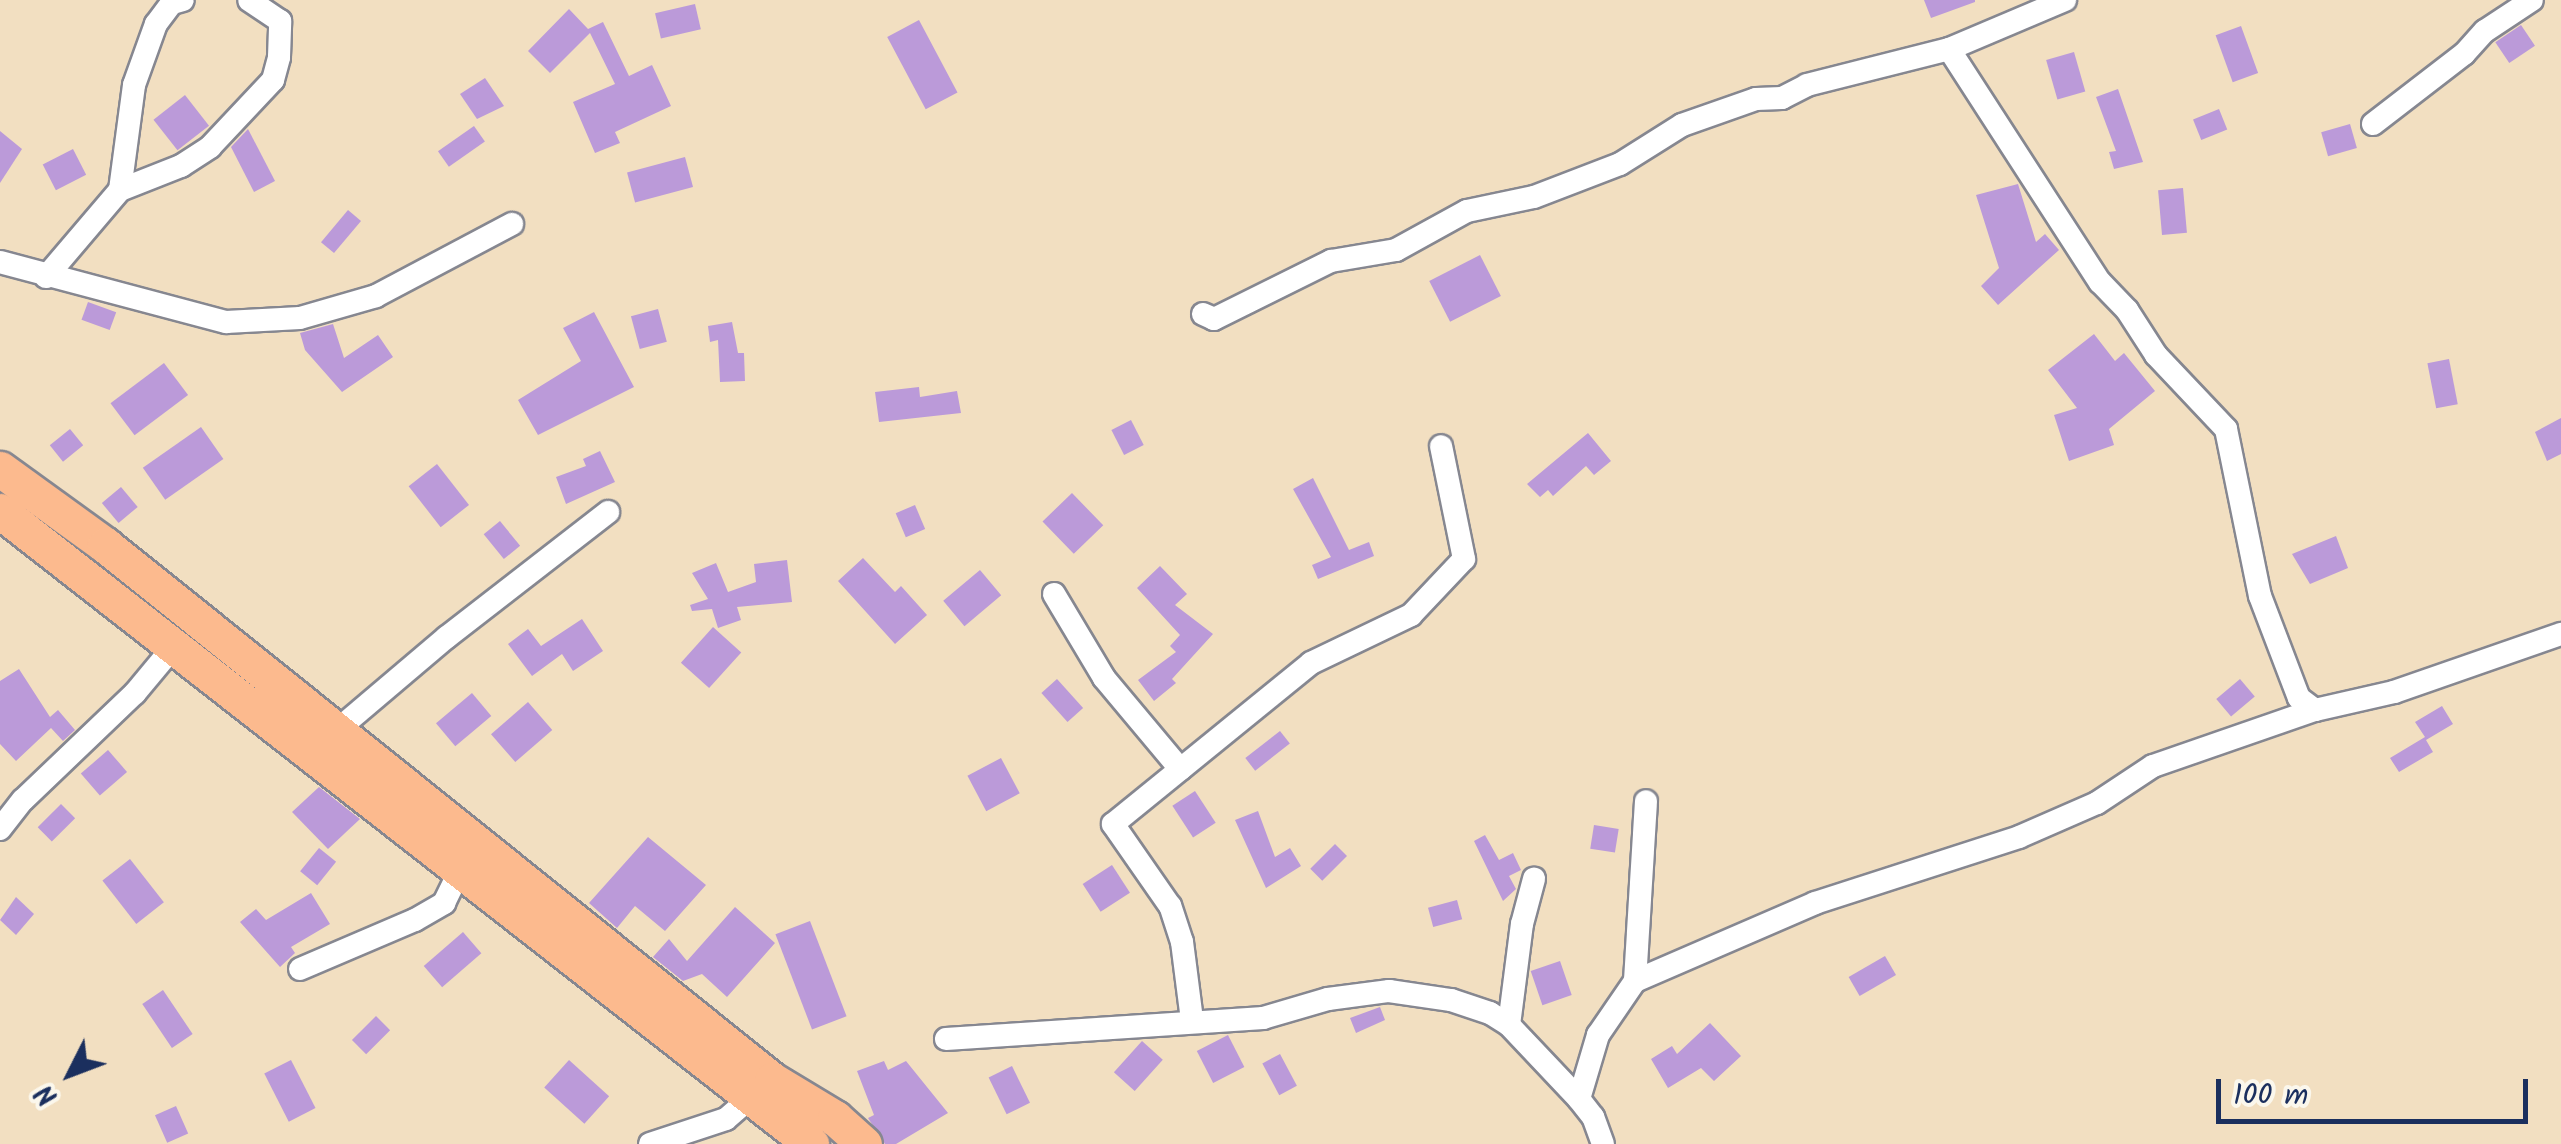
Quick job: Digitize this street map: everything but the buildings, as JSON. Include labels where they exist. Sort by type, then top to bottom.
[{"type":"main road","points":[[0,470],[105,545],[772,1080],[835,1118],[864,1144]]},
{"type":"main road","points":[[0,512],[616,988],[738,1109],[811,1144]]},
{"type":"street","points":[[46,277],[120,190],[181,166],[210,147],[273,80],[280,57],[280,21],[249,0]]},
{"type":"street","points":[[1204,314],[1214,319],[1331,261],[1396,250],[1467,211],[1534,197],[1620,164],[1700,118],[1756,98],[1782,98],[1807,84],[1950,49],[2066,0]]},
{"type":"street","points":[[2373,124],[2464,54],[2484,32],[2532,0]]},
{"type":"street","points":[[120,190],[134,85],[156,24],[176,1]]},
{"type":"street","points":[[1950,49],[2100,282],[2127,310],[2156,355],[2226,429],[2260,596],[2287,676],[2299,698],[2315,710]]},
{"type":"street","points":[[0,262],[226,322],[300,318],[376,296],[512,224]]},
{"type":"street","points":[[1192,1020],[1182,942],[1170,906],[1113,824],[1311,663],[1411,614],[1464,559],[1441,446]]},
{"type":"street","points":[[336,731],[447,637],[608,512]]},
{"type":"street","points":[[1054,594],[1104,678],[1180,769]]},
{"type":"street","points":[[1634,981],[1814,903],[2019,837],[2097,803],[2153,766],[2315,710],[2394,692],[2561,634]]},
{"type":"street","points":[[0,829],[23,800],[135,693],[175,645]]},
{"type":"street","points":[[1579,1099],[1598,1035],[1634,981],[1646,801]]},
{"type":"street","points":[[300,969],[415,920],[444,902],[460,870]]},
{"type":"street","points":[[1509,1025],[1522,924],[1534,879]]},
{"type":"street","points":[[946,1039],[1263,1018],[1328,999],[1390,990],[1451,1000],[1509,1025],[1579,1099],[1593,1117],[1603,1144]]},
{"type":"street","points":[[650,1144],[738,1109]]},
{"type":"street","points":[[716,1144],[738,1109]]}]
